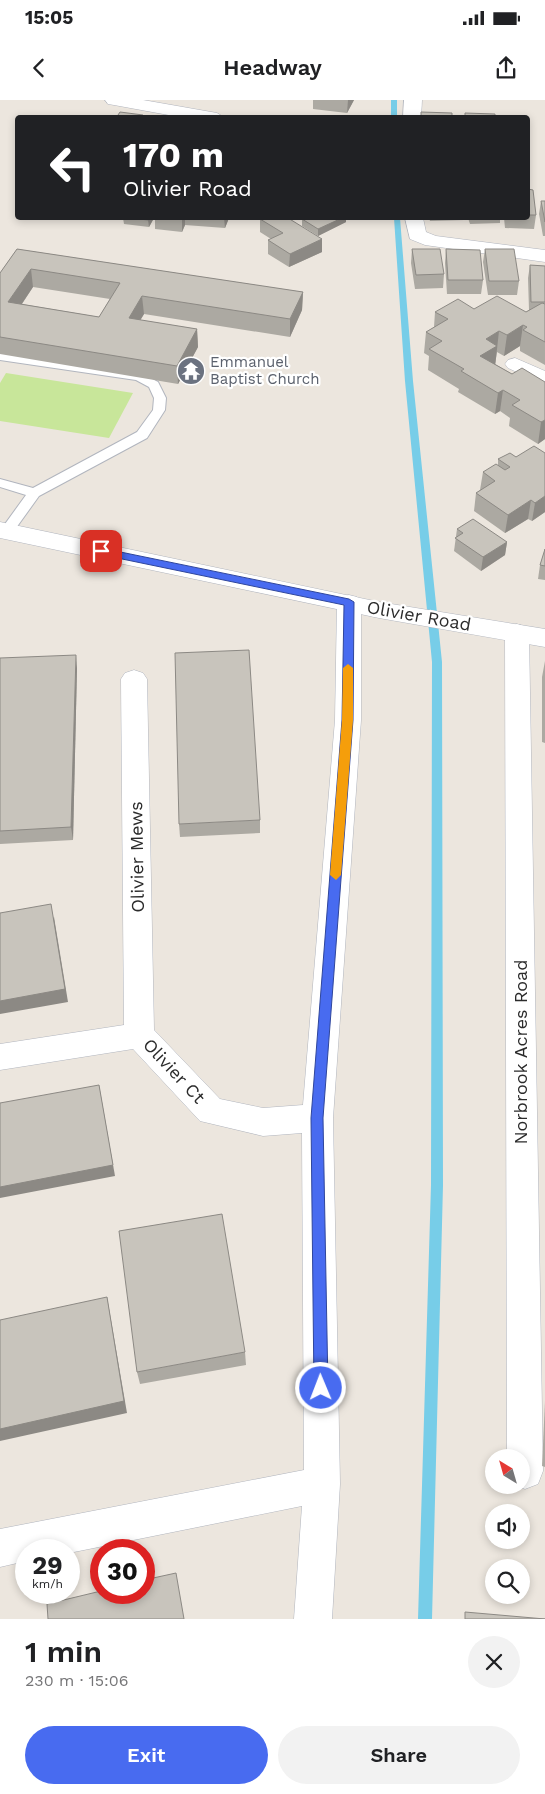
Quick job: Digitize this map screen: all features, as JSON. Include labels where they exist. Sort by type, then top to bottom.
[{"type":"street","points":[[114,100],[200,115]]},
{"type":"street","points":[[412,100],[412,115]]},
{"type":"street","points":[[414,220],[417,235],[432,240],[545,256]]},
{"type":"street","points":[[515,364],[545,379]]},
{"type":"street","name":"Olivier Road","points":[[3,531],[349,602],[379,610],[531,636]]},
{"type":"street","points":[[313,1619],[322,1484],[317,1118],[348,720],[349,602]]},
{"type":"street","name":"Norbrook Acres Road","points":[[525,1449],[531,636]]},
{"type":"street","name":"Olivier Mews","points":[[134,679],[140,1035]]},
{"type":"street","name":"Olivier Ct","points":[[0,1057],[140,1035],[211,1111],[263,1122],[317,1118]]},
{"type":"street","points":[[0,1548],[322,1484]]},
{"type":"lane","points":[[0,356],[139,377],[154,385],[160,398],[159,410],[142,435],[34,493],[3,531]]},
{"type":"lane","points":[[0,483],[34,493]]},
{"type":"green space","points":[[6,373],[133,393],[109,438],[0,421],[0,383]]},
{"type":"building","points":[[120,112],[143,115],[118,115]]},
{"type":"building","points":[[421,112],[452,113],[452,115],[421,115]]},
{"type":"building","points":[[465,113],[495,114],[495,115],[465,115]]},
{"type":"building","points":[[530,189],[533,190],[536,215],[530,215]]},
{"type":"building","points":[[541,201],[545,201],[545,222]]},
{"type":"building","points":[[262,220],[291,220],[322,239],[290,254],[268,240],[283,233]]},
{"type":"building","points":[[304,220],[338,220],[318,229]]},
{"type":"building","points":[[17,249],[303,292],[290,319],[142,296],[129,318],[197,329],[177,366],[0,337],[0,273]],"holes":[[[31,269],[120,283],[99,317],[8,302]]]},
{"type":"building","points":[[412,249],[440,249],[444,274],[416,275]]},
{"type":"building","points":[[446,249],[480,250],[483,280],[448,280]]},
{"type":"building","points":[[485,249],[514,249],[519,281],[489,281]]},
{"type":"building","points":[[530,265],[545,266],[545,302],[531,302]]},
{"type":"building","points":[[497,296],[526,312],[542,303],[545,304],[545,342],[523,330],[527,327],[523,325],[507,335],[499,331],[486,339],[497,346],[480,356],[512,374],[522,368],[545,382],[545,420],[541,422],[512,405],[520,400],[503,390],[498,393],[461,371],[464,369],[429,349],[442,341],[426,332],[448,319],[435,312],[458,299],[474,309]]},
{"type":"building","points":[[534,446],[545,453],[545,496],[535,503],[531,500],[508,515],[476,493],[495,481],[483,472],[496,464],[505,470],[510,467],[498,459],[510,453],[516,457]]},
{"type":"building","points":[[473,519],[507,542],[483,557],[455,538],[463,533],[457,529]]},
{"type":"building","points":[[545,549],[545,566],[540,565]]},
{"type":"building","points":[[249,650],[260,820],[179,824],[175,653]]},
{"type":"building","points":[[76,655],[71,827],[0,831],[0,658]]},
{"type":"building","points":[[51,904],[65,989],[0,1001],[0,913]]},
{"type":"building","points":[[99,1085],[113,1165],[0,1187],[0,1103]]},
{"type":"building","points":[[222,1214],[245,1352],[137,1372],[119,1231]]},
{"type":"building","points":[[107,1297],[124,1401],[0,1429],[0,1320]]},
{"type":"building","points":[[176,1573],[184,1619],[48,1619],[47,1604],[80,1604],[80,1596],[90,1594],[90,1604],[155,1604],[155,1578]]},
{"type":"building","points":[[465,1612],[545,1619],[465,1619]]},
{"type":"waterway","points":[[394,100],[394,115]]},
{"type":"waterway","points":[[397,220],[409,381],[437,662],[437,1185],[425,1619]]},
{"type":"slow traffic","points":[[336,875],[348,720],[348,668]]},
{"type":"place","name":"Emmanuel Baptist Church","points":[[191,371]]},
{"type":"route","points":[[101,551],[349,602],[348,720],[317,1118],[321,1388]]}]
